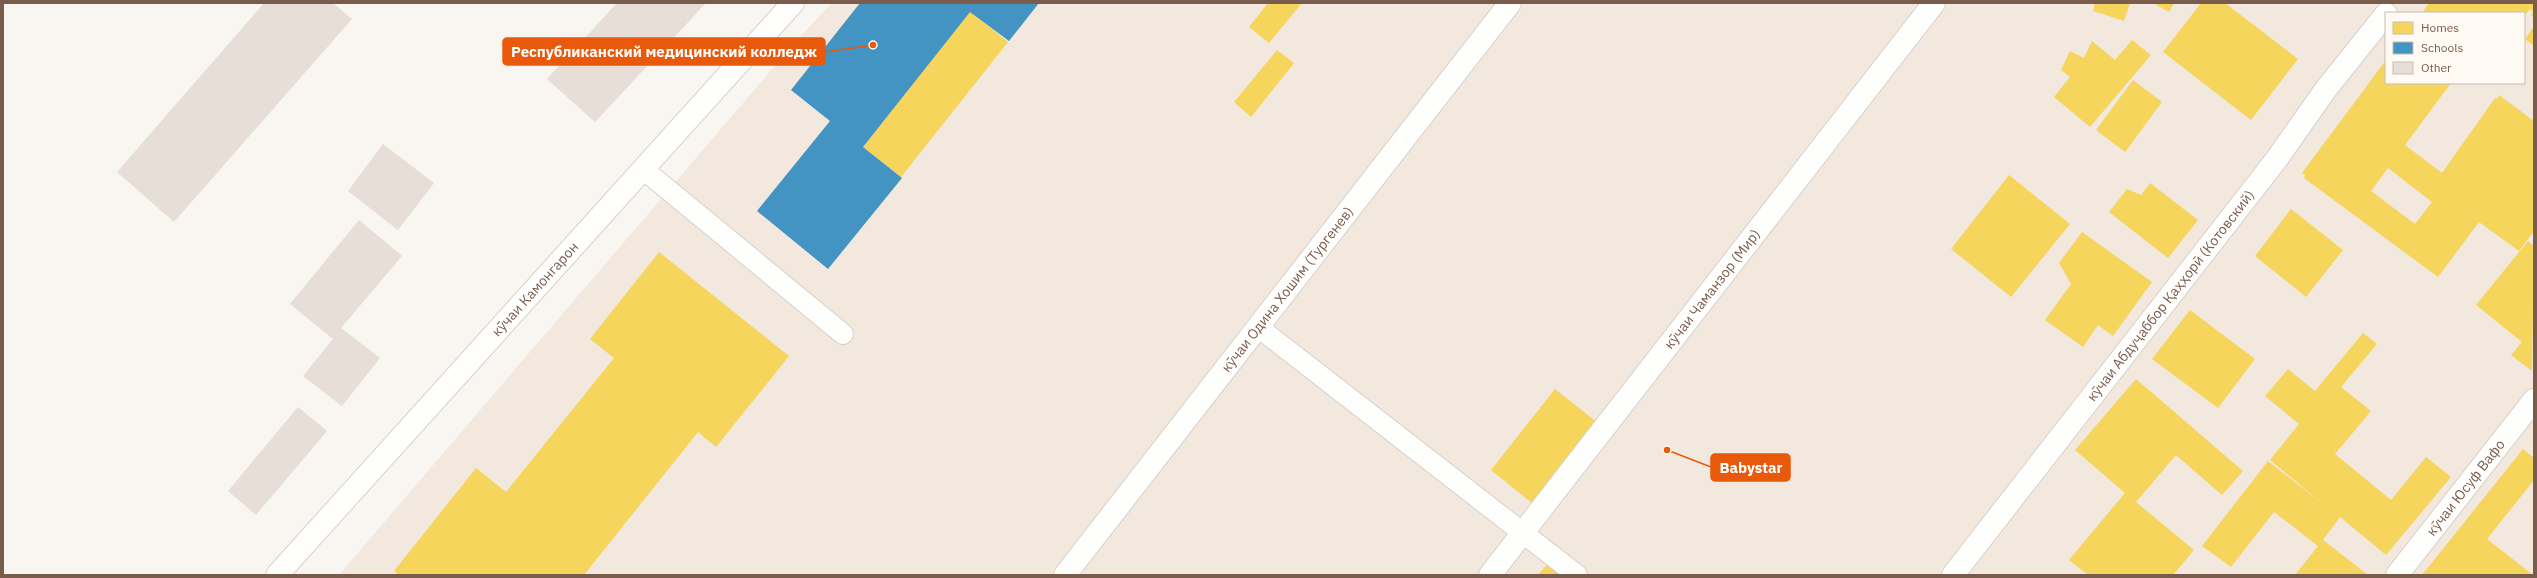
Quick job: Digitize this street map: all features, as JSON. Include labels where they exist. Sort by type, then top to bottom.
[{"type":"street","name":"кӯчаи Камонгарон","points":[[277,575],[793,3]]},
{"type":"street","name":"кӯчаи Одина Хошим (Тургенев)","points":[[1065,575],[1510,3]]},
{"type":"street","name":"кӯчаи Чаманзор (Мир)","points":[[1490,575],[1934,3]]},
{"type":"street","name":"кӯчаи Абдуҷаббор Қаҳҳорӣ (Котовский)","points":[[2387,12],[2394,3]]},
{"type":"street","name":"кӯчаи Абдуҷаббор Қаҳҳорӣ (Котовский)","points":[[1953,575],[2276,160],[2326,90],[2385,14]]},
{"type":"street","name":"кӯчаи Юсуф Вафо","points":[[2397,575],[2534,400]]},
{"type":"lane","points":[[643,169],[843,334]]},
{"type":"lane","points":[[1258,327],[1524,531],[1577,575]]},
{"type":"shaded area","points":[[832,3],[2534,3],[2534,575],[339,575],[797,40]]},
{"type":"building: Homes","points":[[1268,3],[1302,3],[1269,43],[1249,27]]},
{"type":"building: Homes","points":[[2095,3],[2130,3],[2124,21],[2093,11]]},
{"type":"building: Homes","points":[[2153,3],[2174,3],[2169,12]]},
{"type":"building: Homes","points":[[2201,3],[2225,3],[2298,59],[2251,120],[2163,52]]},
{"type":"building: Homes","points":[[2429,3],[2534,3],[2534,18],[2531,15],[2533,12],[2530,9],[2525,15],[2525,12],[2423,12]]},
{"type":"building: Homes","points":[[970,11],[1008,42],[901,177],[863,147]]},
{"type":"building: Homes","points":[[2534,26],[2534,46],[2525,39]]},
{"type":"building: Homes","points":[[2132,40],[2151,55],[2090,127],[2054,97],[2070,77],[2061,70],[2070,51],[2084,58],[2092,41],[2115,60]]},
{"type":"building: Homes","points":[[1277,50],[1294,63],[1251,117],[1234,102]]},
{"type":"building: Homes","points":[[2385,61],[2385,84],[2450,84],[2405,145],[2442,173],[2495,98],[2497,99],[2499,95],[2534,121],[2534,231],[2519,251],[2479,222],[2438,277],[2304,178],[2305,175],[2302,173]],"holes":[[[2388,168],[2432,202],[2415,224],[2371,191]]]},
{"type":"building: Homes","points":[[2133,80],[2162,102],[2125,152],[2096,130]]},
{"type":"building: Homes","points":[[2009,175],[2070,224],[2011,297],[1951,249]]},
{"type":"building: Homes","points":[[2150,183],[2198,220],[2168,258],[2109,212],[2127,189],[2141,195]]},
{"type":"building: Homes","points":[[2291,209],[2343,250],[2306,297],[2255,256]]},
{"type":"building: Homes","points":[[2082,232],[2152,282],[2113,336],[2098,325],[2083,347],[2045,320],[2071,284],[2059,263]]},
{"type":"building: Homes","points":[[2528,241],[2534,246],[2532,371],[2511,355],[2522,342],[2476,305]]},
{"type":"building: Homes","points":[[659,252],[789,356],[716,447],[698,432],[584,575],[399,575],[394,571],[476,468],[506,492],[614,358],[590,339]]},
{"type":"building: Homes","points":[[2190,310],[2255,359],[2218,408],[2152,359]]},
{"type":"building: Homes","points":[[2363,333],[2377,344],[2341,387],[2371,411],[2335,454],[2391,500],[2426,457],[2451,477],[2386,555],[2340,517],[2323,540],[2368,575],[2295,575],[2318,546],[2274,512],[2231,567],[2202,546],[2268,461],[2323,504],[2270,460],[2299,424],[2265,396],[2288,369],[2315,391]]},
{"type":"building: Homes","points":[[2136,379],[2243,471],[2222,495],[2176,455],[2136,502],[2194,550],[2173,575],[2088,575],[2069,560],[2125,493],[2075,450]]},
{"type":"building: Homes","points":[[1555,389],[1598,423],[1533,504],[1491,470]]},
{"type":"building: Homes","points":[[2523,449],[2534,458],[2534,480],[2487,539],[2533,575],[2422,575]]},
{"type":"building: Homes","points":[[1550,561],[1567,575],[1538,575]]},
{"type":"building: Schools","points":[[860,3],[1039,3],[1009,41],[970,12],[863,147],[902,178],[828,269],[757,211],[830,121],[791,90]]},
{"type":"building: Other","points":[[264,3],[333,3],[352,19],[174,222],[117,172]]},
{"type":"building: Other","points":[[617,3],[706,3],[595,122],[547,79]]},
{"type":"building: Other","points":[[383,144],[434,183],[398,230],[348,191]]},
{"type":"building: Other","points":[[359,220],[402,256],[341,328],[380,358],[342,406],[303,376],[333,339],[290,304]]},
{"type":"building: Other","points":[[298,407],[327,431],[256,515],[228,491]]},
{"type":"place","name":"Республиканский медицинский колледж","points":[[873,45]]},
{"type":"place","name":"Babystar","points":[[1667,450]]}]
